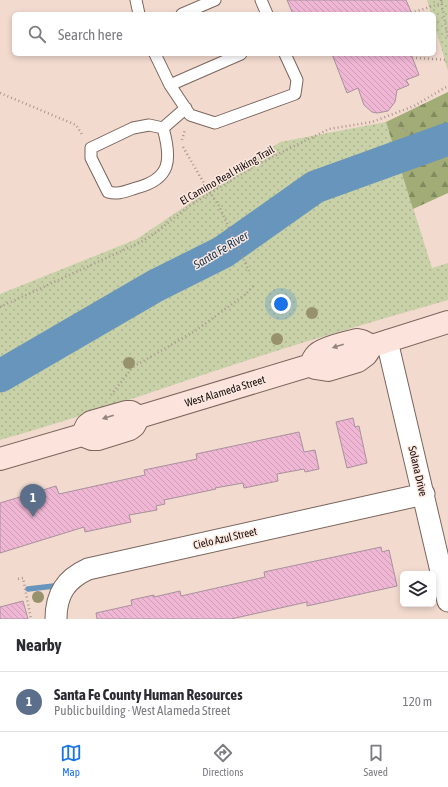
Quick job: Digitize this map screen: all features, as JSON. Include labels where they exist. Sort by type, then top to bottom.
[{"type":"street","points":[[379,343],[448,322]]},
{"type":"street","name":"West Alameda Street","points":[[0,459],[82,435],[92,439],[98,439],[130,429],[138,421],[139,417],[311,365],[316,368],[328,370],[358,361],[379,343]]},
{"type":"street","name":"Solana Drive","points":[[379,343],[424,494],[448,601]]},
{"type":"street","name":"Cielo Azul Street","points":[[56,619],[58,600],[63,590],[71,579],[88,569],[424,494]]},
{"type":"lane","points":[[136,0],[139,12]]},
{"type":"lane","points":[[187,12],[215,0]]},
{"type":"lane","points":[[261,0],[266,12]]},
{"type":"lane","points":[[156,56],[170,85],[188,111],[215,123],[295,94],[297,80],[286,56]]},
{"type":"lane","points":[[170,85],[236,56]]},
{"type":"lane","points":[[163,128],[169,155],[165,169],[160,178],[145,186],[115,194],[108,192],[91,158],[91,148],[133,128],[150,125],[163,128],[188,111]]},
{"type":"path","points":[[414,12],[441,2],[448,38]]},
{"type":"path","points":[[416,58],[448,60]]},
{"type":"path","name":"El Camino Real Hiking Trail","points":[[0,307],[141,242],[158,231],[181,211],[256,165],[329,129],[372,122],[414,106],[448,86]]},
{"type":"path","points":[[0,93],[76,125],[91,148]]},
{"type":"path","points":[[188,111],[187,126],[183,133],[182,140],[184,149],[219,206],[249,271]]},
{"type":"path","points":[[396,124],[412,135]]},
{"type":"path","points":[[110,396],[133,367],[195,331],[246,294],[255,284]]},
{"type":"path","points":[[18,579],[23,578],[32,619]]},
{"type":"green space","points":[[427,0],[448,0],[448,71],[436,30],[436,12],[430,12]]},
{"type":"green space","points":[[448,92],[448,193],[413,209],[386,122]]},
{"type":"green space","points":[[386,122],[432,268],[448,263],[448,300],[291,346],[0,440],[0,294],[137,239],[280,142]]},
{"type":"building","points":[[287,0],[406,0],[411,12],[292,12]]},
{"type":"building","points":[[333,56],[412,56],[419,75],[406,80],[409,85],[397,90],[395,102],[388,111],[377,113],[372,112],[364,105],[358,88],[347,93]]},
{"type":"building","points":[[353,418],[355,427],[359,426],[367,463],[347,468],[336,422]]},
{"type":"building","points":[[299,432],[304,452],[315,450],[319,469],[305,472],[304,469],[277,474],[278,481],[244,488],[243,483],[164,500],[165,504],[156,506],[157,510],[129,515],[131,522],[85,532],[84,527],[0,553],[0,503],[56,486],[59,494],[145,475],[144,470],[197,459],[196,454]]},
{"type":"building","points":[[381,547],[382,552],[389,550],[397,586],[307,606],[307,602],[231,619],[97,619],[96,613],[132,605],[131,600],[154,595],[154,597],[180,591],[181,596],[265,577],[264,572]]},
{"type":"building","points":[[23,601],[28,619],[0,619],[0,607]]},
{"type":"waterway","name":"Santa Fe River","points":[[0,376],[155,286],[223,252],[315,187],[448,139]]},
{"type":"waterway","points":[[28,589],[54,586]]},
{"type":"place","name":"Santa Fe County Human Resources","points":[[33,517]]}]
